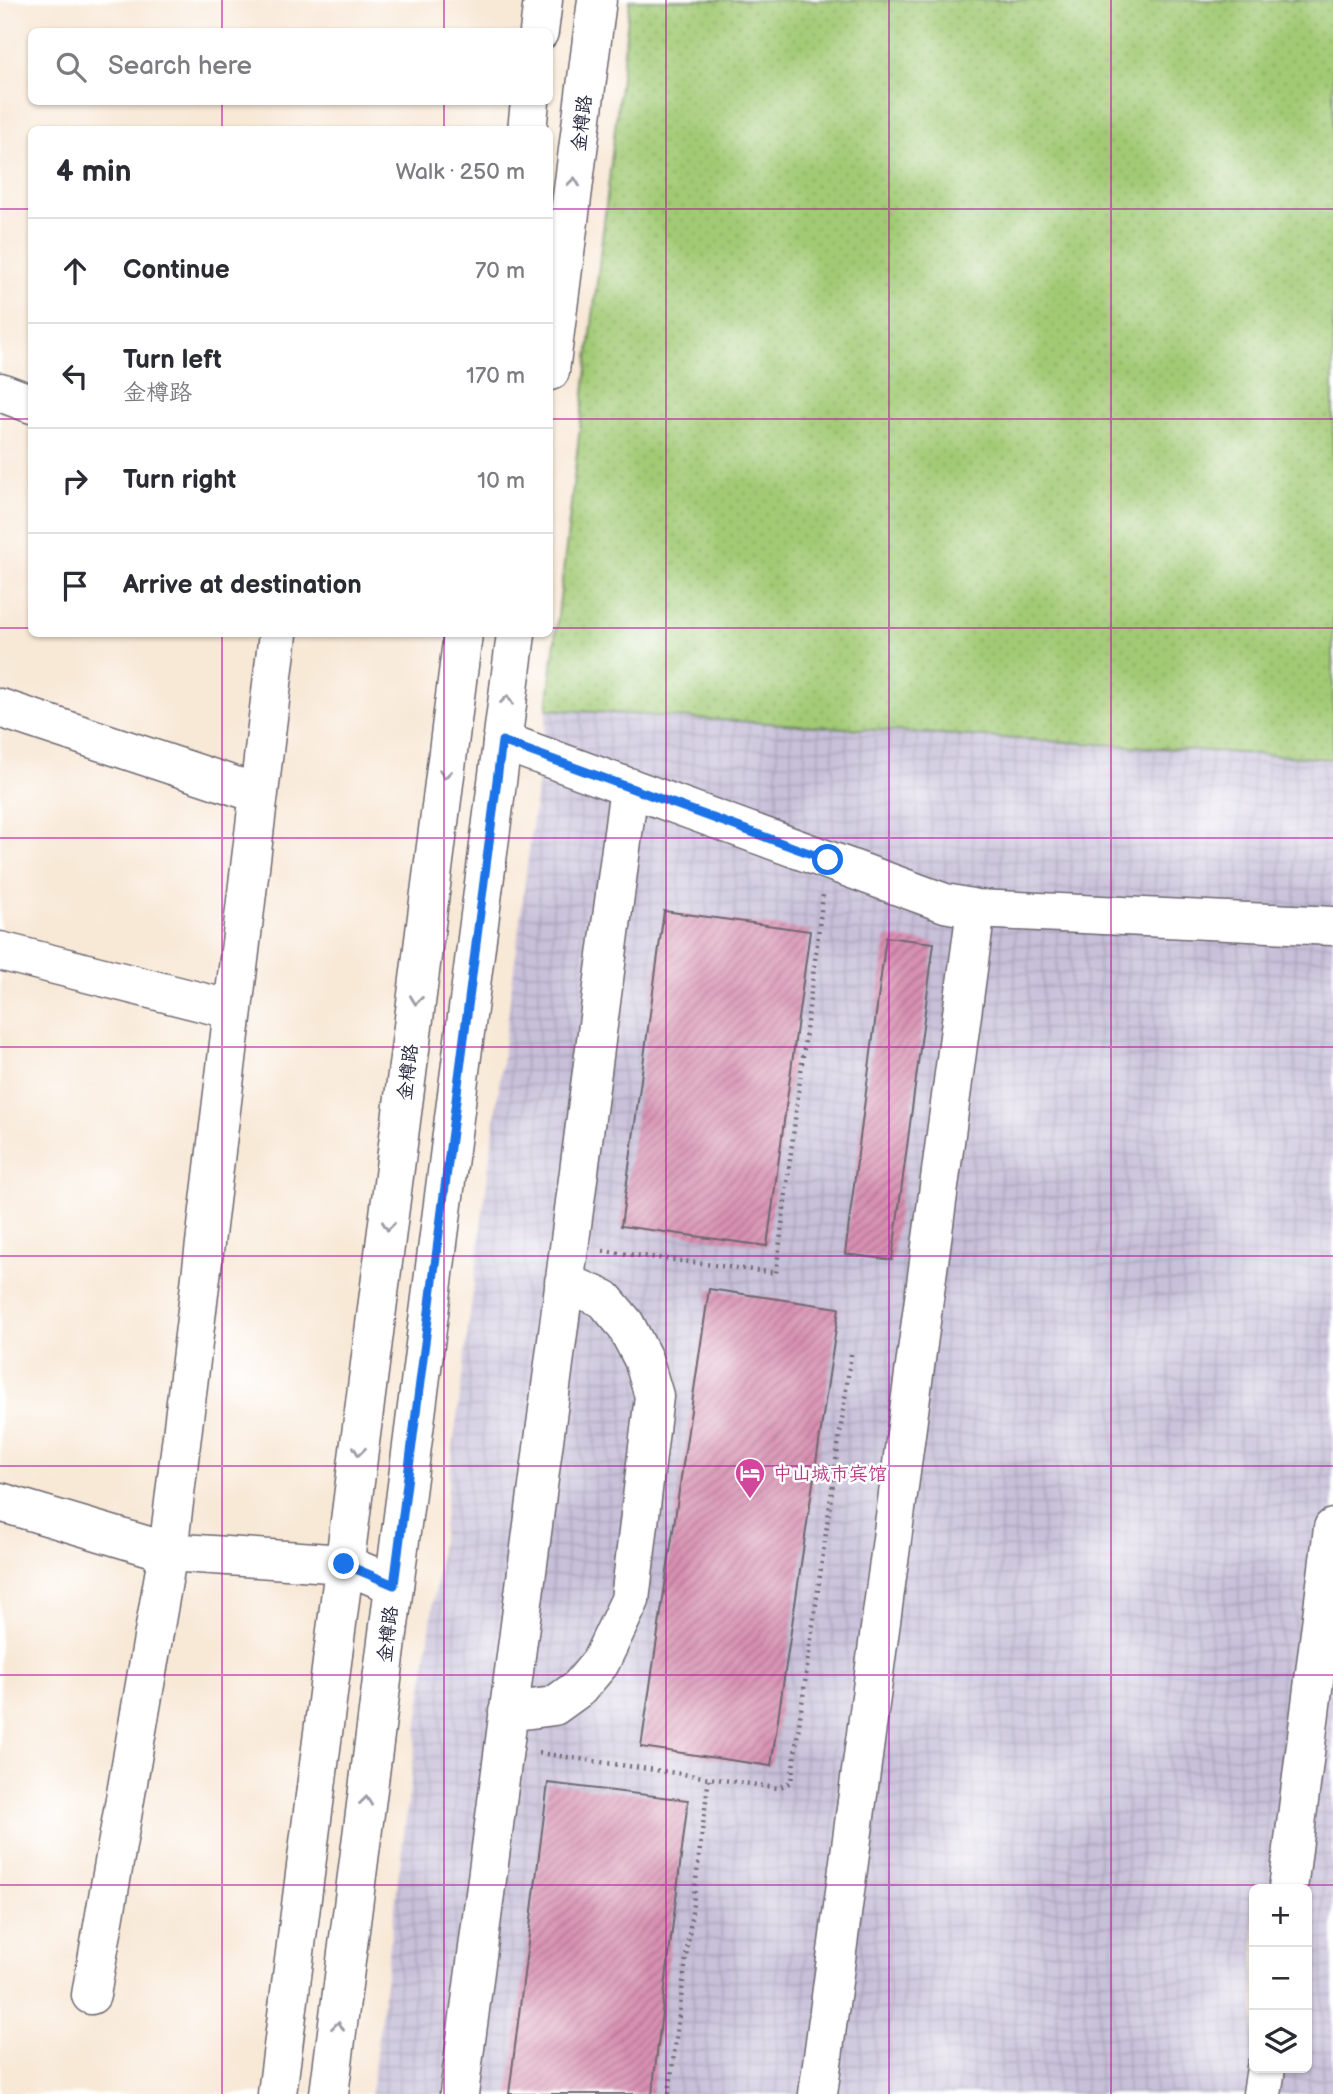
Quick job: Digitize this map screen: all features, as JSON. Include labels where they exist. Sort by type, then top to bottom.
[{"type":"main road","points":[[540,28],[543,0]]},
{"type":"main road","name":"金樽路","points":[[553,348],[597,0]]},
{"type":"main road","points":[[527,126],[530,105]]},
{"type":"main road","points":[[0,392],[28,402]]},
{"type":"main road","points":[[91,1996],[169,1552],[278,637]]},
{"type":"main road","name":"金樽路","points":[[277,2094],[463,637]]},
{"type":"main road","name":"金樽路","points":[[329,2094],[516,637]]},
{"type":"main road","points":[[0,708],[258,794]]},
{"type":"main road","points":[[502,741],[946,903],[976,909],[1333,926]]},
{"type":"main road","points":[[458,2094],[629,787]]},
{"type":"main road","points":[[818,2094],[976,909]]},
{"type":"main road","points":[[0,951],[233,1010]]},
{"type":"main road","points":[[506,1730],[554,1706],[579,1688],[600,1663],[630,1600],[654,1396],[643,1359],[625,1324],[604,1299],[564,1282]]},
{"type":"main road","points":[[0,1502],[169,1552],[344,1564],[394,1585]]},
{"type":"main road","points":[[1289,1884],[1333,1528]]},
{"type":"main road","points":[[1262,2094],[1265,2073]]},
{"type":"path","points":[[597,1250],[776,1273],[828,860]]},
{"type":"path","points":[[506,1730],[709,1777],[778,1788],[791,1782],[851,1354]]},
{"type":"path","points":[[669,2094],[709,1777]]},
{"type":"shaded area","points":[[547,709],[1333,759],[1333,2094],[371,2094]]},
{"type":"green space","points":[[630,0],[1333,0],[1333,759],[547,709]]},
{"type":"building","points":[[664,911],[810,931],[767,1246],[621,1226]]},
{"type":"building","points":[[886,937],[934,943],[892,1260],[845,1254]]},
{"type":"building","points":[[709,1289],[839,1308],[771,1766],[641,1747]]},
{"type":"building","points":[[548,1783],[688,1800],[652,2094],[509,2094]]},
{"type":"place","name":"中山城市宾馆","points":[[750,1500]]},
{"type":"route","points":[[344,1564],[394,1585],[502,741],[828,860]]}]
